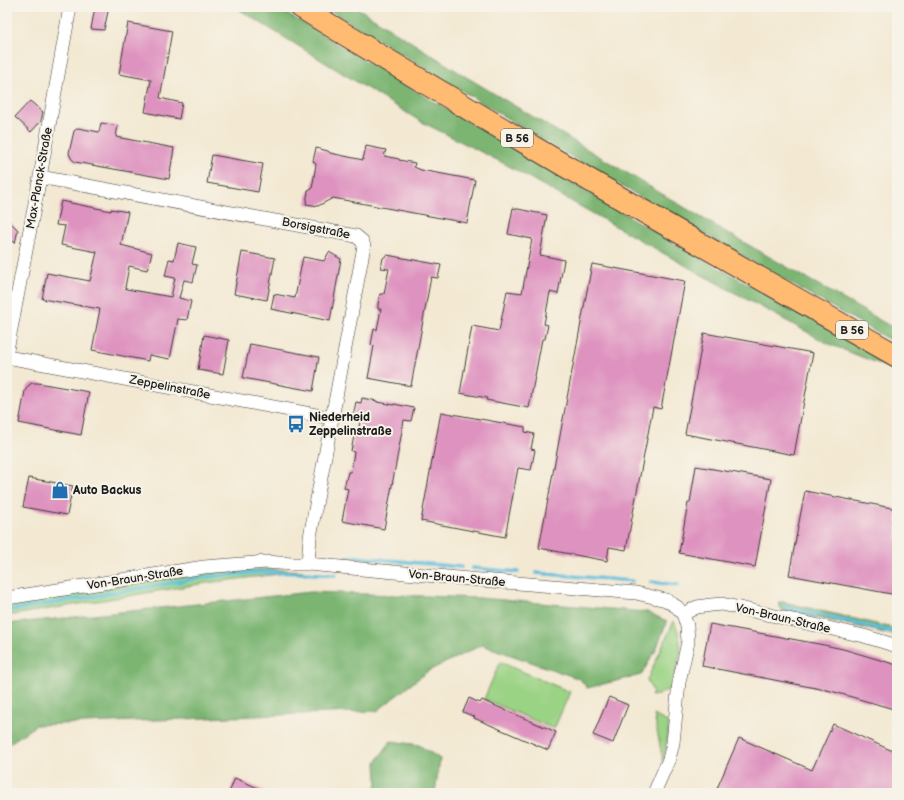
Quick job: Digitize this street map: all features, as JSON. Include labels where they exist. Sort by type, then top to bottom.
[{"type":"highway","name":"B 56","points":[[301,7],[374,52],[661,222],[897,356]]},
{"type":"street","name":"Max-Planck-Straße","points":[[7,350],[40,177],[70,7]]},
{"type":"street","name":"Borsigstraße","points":[[40,177],[356,236],[362,241],[364,246],[310,536],[308,564]]},
{"type":"street","name":"Zeppelinstraße","points":[[7,357],[332,418]]},
{"type":"street","name":"Von-Braun-Straße","points":[[7,598],[204,568],[266,562],[308,564],[636,593],[666,600],[677,607],[683,614],[697,607],[711,604],[722,604],[864,636],[897,646]]},
{"type":"street","points":[[654,793],[669,759],[674,743],[679,682],[688,642],[687,626],[683,614]]},
{"type":"green space","points":[[235,7],[276,7],[689,252],[839,333],[897,368],[897,371],[829,344],[704,276],[505,164],[420,121]]},
{"type":"green space","points":[[325,7],[356,7],[468,78],[724,231],[897,330],[897,344],[533,134]]},
{"type":"green space","points":[[268,569],[303,571],[206,583],[7,616],[7,603],[214,572]]},
{"type":"green space","points":[[311,592],[480,598],[647,612],[667,621],[656,650],[641,675],[587,688],[580,679],[482,645],[428,671],[377,711],[36,725],[7,745],[7,624]]},
{"type":"green space","points":[[779,602],[897,629],[897,636],[783,611]]},
{"type":"green space","points":[[674,621],[679,634],[681,650],[672,687],[658,695],[651,696],[653,692],[647,680]]},
{"type":"green space","points":[[500,662],[570,692],[554,729],[484,699]]},
{"type":"green space","points":[[654,715],[669,723],[663,761]]},
{"type":"green space","points":[[391,741],[419,745],[440,759],[435,793],[372,793],[377,784],[376,762]]},
{"type":"building","points":[[95,7],[109,7],[104,30],[91,29]]},
{"type":"building","points":[[128,23],[172,31],[160,98],[182,103],[179,119],[145,112],[151,80],[119,74]]},
{"type":"building","points":[[30,101],[43,112],[41,121],[31,132],[15,117]]},
{"type":"building","points":[[101,123],[118,126],[116,137],[174,148],[169,179],[75,162],[69,153],[74,131],[78,128],[99,132]]},
{"type":"building","points":[[366,146],[386,150],[384,156],[415,163],[414,167],[421,170],[475,180],[467,223],[333,198],[318,206],[306,204],[308,191],[312,189],[316,164],[313,161],[316,148],[328,151],[330,153],[363,160]]},
{"type":"building","points":[[212,155],[263,164],[258,192],[207,183]]},
{"type":"building","points":[[61,201],[111,211],[111,209],[128,212],[121,245],[152,253],[147,270],[129,266],[126,289],[171,297],[175,278],[165,276],[169,259],[174,260],[178,243],[196,247],[192,264],[197,265],[193,282],[184,280],[179,298],[191,301],[187,320],[178,319],[170,359],[149,355],[148,361],[92,350],[100,309],[42,299],[47,273],[90,281],[97,252],[61,245],[65,226],[56,225]]},
{"type":"building","points":[[513,208],[547,215],[540,255],[564,260],[558,294],[550,292],[544,324],[548,325],[545,339],[542,339],[529,408],[486,400],[487,398],[460,393],[472,326],[499,331],[507,291],[522,293],[532,239],[508,234]]},
{"type":"building","points":[[7,219],[18,230],[15,243],[7,235]]},
{"type":"building","points":[[242,252],[275,258],[267,300],[234,294]]},
{"type":"building","points":[[329,252],[341,259],[330,321],[271,309],[274,294],[295,298],[303,257],[324,261]]},
{"type":"building","points":[[387,255],[441,265],[438,278],[431,277],[411,386],[368,378],[374,346],[371,345],[374,329],[377,330],[381,309],[378,309],[378,304],[380,294],[384,294],[389,269],[381,268],[383,258]]},
{"type":"building","points":[[592,264],[685,281],[661,409],[653,407],[626,550],[609,547],[607,561],[539,548]]},
{"type":"building","points":[[704,333],[813,353],[794,455],[685,434]]},
{"type":"building","points":[[204,335],[229,340],[223,374],[198,370]]},
{"type":"building","points":[[250,344],[319,357],[313,391],[243,378]]},
{"type":"building","points":[[32,383],[89,392],[81,435],[19,423],[25,391]]},
{"type":"building","points":[[362,398],[414,408],[411,421],[404,420],[384,529],[342,521],[348,489],[344,488],[348,472],[351,472],[354,452],[351,451],[354,436],[357,437],[361,417],[353,416],[356,402],[361,403]]},
{"type":"building","points":[[441,412],[525,427],[525,432],[534,434],[531,449],[535,450],[531,470],[518,468],[505,537],[421,521]]},
{"type":"building","points":[[696,466],[771,479],[755,567],[679,553],[688,503],[690,503]]},
{"type":"building","points":[[29,478],[73,486],[67,515],[23,507]]},
{"type":"building","points":[[805,491],[897,509],[897,595],[789,575]]},
{"type":"building","points":[[710,624],[843,649],[897,665],[897,710],[831,691],[702,666]]},
{"type":"building","points":[[609,697],[628,705],[613,743],[593,735]]},
{"type":"building","points":[[469,698],[480,703],[482,700],[556,732],[548,750],[463,712]]},
{"type":"building","points":[[833,724],[897,753],[897,793],[715,793],[739,738],[812,770]]},
{"type":"building","points":[[235,778],[269,793],[229,793]]},
{"type":"waterway","points":[[344,558],[357,557],[461,567]]},
{"type":"waterway","points":[[472,568],[518,572]]},
{"type":"waterway","points":[[7,611],[206,577],[263,572],[335,575]]},
{"type":"waterway","points":[[536,573],[632,581]]},
{"type":"waterway","points":[[651,582],[678,585]]},
{"type":"waterway","points":[[784,607],[897,633]]},
{"type":"place","name":"Niederheid Zeppelinstraße","points":[[296,424]]},
{"type":"place","name":"Auto Backus","points":[[60,490]]}]
